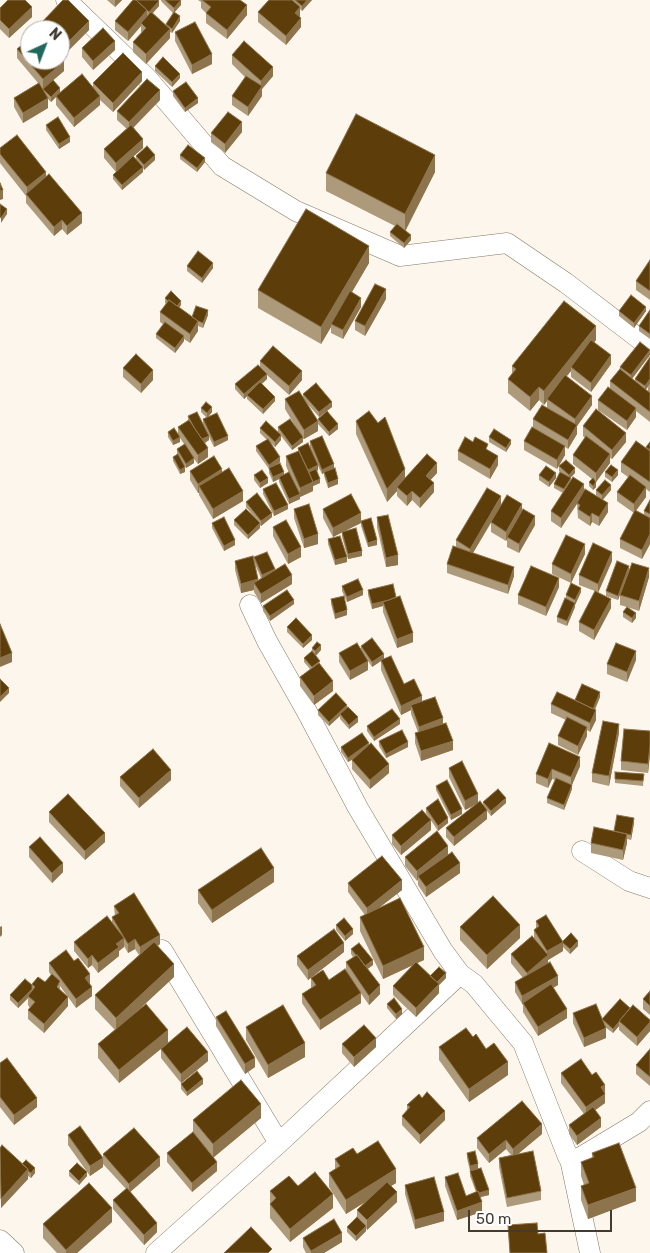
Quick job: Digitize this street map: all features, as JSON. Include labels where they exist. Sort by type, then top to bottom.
[{"type":"street","points":[[66,0],[147,78],[222,166],[296,211],[400,256],[507,243],[566,282],[650,347]]},
{"type":"street","points":[[250,605],[267,641],[358,808],[443,951],[460,974],[474,984],[523,1043],[570,1159],[590,1253]]},
{"type":"street","points":[[582,851],[630,881],[650,888]]},
{"type":"street","points":[[162,950],[280,1143]]},
{"type":"street","points":[[156,1253],[280,1143],[460,974]]},
{"type":"street","points":[[570,1159],[582,1157],[639,1122],[650,1111]]},
{"type":"street","points":[[0,1240],[14,1253]]},
{"type":"building","points":[[8,0],[25,0],[32,7],[9,29],[0,20],[0,8]]},
{"type":"building","points":[[63,0],[68,0],[89,21],[70,40],[70,20],[44,20]]},
{"type":"building","points":[[133,0],[136,0],[147,10],[128,32],[115,21]]},
{"type":"building","points":[[136,0],[158,0],[159,1],[149,12]]},
{"type":"building","points":[[165,0],[181,0],[174,8]]},
{"type":"building","points":[[202,0],[240,0],[247,5],[227,30],[206,13],[211,7]]},
{"type":"building","points":[[269,0],[292,0],[300,7],[295,13],[301,18],[286,36],[258,12]]},
{"type":"building","points":[[295,0],[307,0],[302,6]]},
{"type":"building","points":[[151,12],[170,29],[146,54],[133,42],[146,28],[141,23]]},
{"type":"building","points":[[174,12],[180,16],[172,29],[166,24]]},
{"type":"building","points":[[195,22],[212,54],[192,65],[175,32]]},
{"type":"building","points":[[103,28],[115,41],[93,61],[82,48]]},
{"type":"building","points":[[244,41],[273,67],[261,81],[232,55]]},
{"type":"building","points":[[123,53],[142,72],[113,103],[93,83]]},
{"type":"building","points":[[163,57],[180,74],[172,82],[155,66]]},
{"type":"building","points":[[35,70],[54,70],[43,79]]},
{"type":"building","points":[[82,74],[100,96],[74,118],[56,96]]},
{"type":"building","points":[[246,76],[262,86],[248,107],[232,96]]},
{"type":"building","points":[[147,79],[160,90],[129,122],[117,111]]},
{"type":"building","points":[[53,80],[60,88],[51,97],[43,89]]},
{"type":"building","points":[[186,82],[198,98],[185,108],[173,91]]},
{"type":"building","points":[[39,83],[48,98],[23,113],[14,98]]},
{"type":"building","points":[[228,112],[242,122],[225,144],[211,133]]},
{"type":"building","points":[[356,114],[435,155],[405,214],[326,173]]},
{"type":"building","points":[[58,117],[70,137],[59,144],[46,125]]},
{"type":"building","points":[[131,125],[143,139],[116,163],[104,149]]},
{"type":"building","points":[[17,135],[46,172],[27,187],[0,154],[0,148]]},
{"type":"building","points":[[188,145],[205,158],[197,168],[180,155]]},
{"type":"building","points":[[147,146],[155,155],[144,165],[136,156]]},
{"type":"building","points":[[133,156],[143,167],[122,185],[113,175]]},
{"type":"building","points":[[49,174],[82,213],[67,226],[62,220],[54,227],[26,194]]},
{"type":"building","points":[[0,204],[7,209],[1,218],[0,217]]},
{"type":"building","points":[[306,209],[369,246],[321,327],[258,290]]},
{"type":"building","points":[[397,224],[411,235],[404,243],[390,232]]},
{"type":"building","points":[[198,251],[213,263],[202,278],[187,266]]},
{"type":"building","points":[[650,260],[650,291],[636,281]]},
{"type":"building","points":[[375,284],[386,289],[365,326],[355,321]]},
{"type":"building","points":[[171,291],[181,301],[177,306],[165,298]]},
{"type":"building","points":[[350,291],[361,298],[343,330],[331,324]]},
{"type":"building","points":[[631,295],[646,307],[634,323],[619,311]]},
{"type":"building","points":[[169,300],[198,321],[190,334],[160,312]]},
{"type":"building","points":[[564,301],[596,326],[544,391],[539,387],[530,397],[508,379],[516,369],[512,366]]},
{"type":"building","points":[[196,306],[208,310],[203,323],[192,317]]},
{"type":"building","points":[[650,310],[650,334],[639,326]]},
{"type":"building","points":[[165,322],[184,336],[175,348],[156,334]]},
{"type":"building","points":[[591,340],[611,355],[591,383],[571,367]]},
{"type":"building","points":[[640,342],[650,350],[631,375],[620,367]]},
{"type":"building","points":[[273,346],[302,371],[289,386],[260,361]]},
{"type":"building","points":[[136,354],[153,370],[141,384],[123,368]]},
{"type":"building","points":[[650,357],[650,379],[645,386],[635,379]]},
{"type":"building","points":[[258,365],[267,374],[244,394],[235,384]]},
{"type":"building","points":[[620,369],[650,393],[650,412],[610,381]]},
{"type":"building","points":[[565,375],[592,396],[575,419],[547,399]]},
{"type":"building","points":[[260,382],[275,397],[263,409],[247,395]]},
{"type":"building","points":[[316,383],[332,402],[319,412],[303,394]]},
{"type":"building","points":[[608,387],[636,408],[627,421],[598,400]]},
{"type":"building","points":[[299,391],[318,421],[304,430],[285,399]]},
{"type":"building","points":[[206,402],[212,407],[207,413],[201,408]]},
{"type":"building","points":[[542,405],[577,425],[568,440],[533,419]]},
{"type":"building","points":[[596,409],[626,433],[612,450],[583,426]]},
{"type":"building","points":[[327,411],[338,424],[329,432],[318,419]]},
{"type":"building","points":[[369,411],[378,423],[385,417],[405,469],[387,489],[356,421]]},
{"type":"building","points":[[197,412],[209,436],[202,439],[188,416]]},
{"type":"building","points":[[217,413],[228,436],[214,442],[203,419]]},
{"type":"building","points":[[290,419],[303,437],[292,446],[278,427]]},
{"type":"building","points":[[189,420],[208,448],[198,455],[178,427]]},
{"type":"building","points":[[266,421],[281,435],[275,442],[260,428]]},
{"type":"building","points":[[532,427],[565,446],[557,460],[524,441]]},
{"type":"building","points":[[174,428],[180,437],[173,441],[168,432]]},
{"type":"building","points":[[494,429],[511,440],[506,448],[489,437]]},
{"type":"building","points":[[322,436],[334,464],[322,470],[310,441]]},
{"type":"building","points":[[586,436],[610,454],[596,473],[573,455]]},
{"type":"building","points":[[465,437],[473,442],[475,437],[488,444],[486,449],[498,456],[490,469],[458,451]]},
{"type":"building","points":[[268,439],[280,457],[269,465],[256,446]]},
{"type":"building","points":[[636,441],[650,451],[650,482],[621,462]]},
{"type":"building","points":[[650,442],[650,450],[646,447]]},
{"type":"building","points":[[308,443],[318,465],[308,470],[298,448]]},
{"type":"building","points":[[185,444],[194,458],[186,464],[177,449]]},
{"type":"building","points":[[299,451],[313,482],[300,488],[286,456]]},
{"type":"building","points":[[178,454],[185,467],[180,470],[173,457]]},
{"type":"building","points":[[427,454],[437,463],[426,476],[434,483],[420,498],[412,491],[407,496],[397,487]]},
{"type":"building","points":[[214,456],[222,469],[198,484],[190,471]]},
{"type":"building","points":[[566,460],[575,468],[569,475],[559,466]]},
{"type":"building","points":[[280,463],[284,472],[273,477],[269,468]]},
{"type":"building","points":[[611,465],[618,470],[612,477],[605,472]]},
{"type":"building","points":[[546,466],[556,473],[549,482],[539,475]]},
{"type":"building","points":[[229,468],[243,491],[213,509],[199,486]]},
{"type":"building","points":[[335,468],[338,479],[328,483],[324,472]]},
{"type":"building","points":[[316,469],[320,479],[313,482],[309,472]]},
{"type":"building","points":[[262,470],[268,478],[260,483],[254,475]]},
{"type":"building","points":[[289,472],[300,494],[289,499],[279,477]]},
{"type":"building","points":[[560,472],[571,478],[564,489],[554,484]]},
{"type":"building","points":[[630,475],[646,487],[634,504],[617,492]]},
{"type":"building","points":[[573,477],[584,484],[561,518],[551,511]]},
{"type":"building","points":[[593,478],[596,482],[593,486],[589,482]]},
{"type":"building","points":[[605,480],[611,485],[602,495],[596,490]]},
{"type":"building","points":[[276,483],[288,505],[274,511],[263,489]]},
{"type":"building","points":[[487,488],[501,496],[470,549],[456,540]]},
{"type":"building","points":[[585,489],[608,503],[599,517],[592,513],[590,517],[578,509],[580,505],[577,503]]},
{"type":"building","points":[[257,493],[272,513],[261,521],[246,502]]},
{"type":"building","points":[[351,494],[361,513],[333,528],[323,509]]},
{"type":"building","points":[[507,495],[522,504],[506,532],[491,522]]},
{"type":"building","points":[[650,500],[650,514],[644,511]]},
{"type":"building","points":[[309,504],[318,534],[304,539],[294,509]]},
{"type":"building","points":[[246,509],[260,523],[248,535],[234,520]]},
{"type":"building","points":[[523,509],[535,516],[519,544],[507,537]]},
{"type":"building","points":[[635,510],[650,518],[650,534],[642,550],[620,539]]},
{"type":"building","points":[[388,515],[398,555],[386,558],[377,517]]},
{"type":"building","points":[[224,517],[235,540],[224,546],[212,523]]},
{"type":"building","points":[[371,518],[377,540],[368,543],[361,521]]},
{"type":"building","points":[[286,520],[301,547],[288,554],[273,527]]},
{"type":"building","points":[[356,528],[362,551],[348,554],[342,532]]},
{"type":"building","points":[[566,535],[585,544],[571,574],[552,564]]},
{"type":"building","points":[[340,536],[347,557],[335,560],[328,539]]},
{"type":"building","points":[[593,543],[612,552],[598,584],[579,575]]},
{"type":"building","points":[[453,546],[514,567],[508,585],[447,564]]},
{"type":"building","points":[[267,552],[275,569],[262,575],[254,557]]},
{"type":"building","points":[[253,556],[258,579],[241,584],[235,561]]},
{"type":"building","points":[[617,561],[629,566],[618,596],[606,591]]},
{"type":"building","points":[[632,563],[649,568],[639,601],[620,595]]},
{"type":"building","points":[[285,564],[292,575],[261,594],[254,583]]},
{"type":"building","points":[[531,566],[559,578],[546,607],[518,595]]},
{"type":"building","points":[[358,579],[363,590],[347,597],[342,586]]},
{"type":"building","points":[[571,583],[581,588],[575,600],[566,595]]},
{"type":"building","points":[[393,584],[396,597],[372,604],[368,590]]},
{"type":"building","points":[[287,590],[294,600],[270,616],[263,606]]},
{"type":"building","points":[[595,591],[611,599],[594,630],[579,622]]},
{"type":"building","points":[[344,596],[347,610],[335,614],[331,599]]},
{"type":"building","points":[[400,596],[413,633],[397,639],[383,602]]},
{"type":"building","points":[[565,598],[575,603],[567,621],[557,617]]},
{"type":"building","points":[[627,607],[636,613],[632,618],[623,612]]},
{"type":"building","points":[[296,618],[312,635],[303,644],[287,627]]},
{"type":"building","points":[[0,624],[12,653],[0,658]]},
{"type":"building","points":[[372,638],[384,654],[372,662],[361,646]]},
{"type":"building","points":[[317,642],[321,645],[315,651],[312,648]]},
{"type":"building","points":[[357,643],[368,661],[350,671],[339,653]]},
{"type":"building","points":[[616,643],[636,651],[627,672],[607,664]]},
{"type":"building","points":[[312,651],[320,661],[312,667],[304,658]]},
{"type":"building","points":[[391,656],[404,684],[414,679],[422,696],[401,706],[381,660]]},
{"type":"building","points":[[319,663],[333,681],[314,696],[300,677]]},
{"type":"building","points":[[0,679],[9,688],[0,697]]},
{"type":"building","points":[[582,684],[600,692],[593,709],[575,700]]},
{"type":"building","points":[[557,692],[596,710],[590,723],[551,704]]},
{"type":"building","points":[[336,693],[347,705],[329,722],[318,710]]},
{"type":"building","points":[[435,697],[443,718],[419,727],[411,705]]},
{"type":"building","points":[[348,707],[358,717],[349,725],[340,714]]},
{"type":"building","points":[[392,709],[400,719],[374,737],[367,726]]},
{"type":"building","points":[[567,717],[587,727],[578,746],[558,736]]},
{"type":"building","points":[[603,721],[619,724],[609,776],[592,773]]},
{"type":"building","points":[[446,723],[453,741],[421,751],[415,733]]},
{"type":"building","points":[[624,729],[650,731],[648,764],[621,761]]},
{"type":"building","points":[[402,730],[408,742],[386,754],[379,741]]},
{"type":"building","points":[[362,733],[369,743],[348,758],[341,747]]},
{"type":"building","points":[[371,743],[389,764],[370,780],[352,760]]},
{"type":"building","points":[[549,743],[580,757],[571,777],[552,769],[548,779],[536,774]]},
{"type":"building","points":[[153,749],[171,770],[139,798],[120,777]]},
{"type":"building","points":[[462,761],[478,794],[465,801],[449,768]]},
{"type":"building","points":[[615,772],[644,774],[643,781],[615,779]]},
{"type":"building","points":[[556,778],[572,785],[564,805],[547,798]]},
{"type":"building","points":[[447,780],[462,809],[451,815],[436,786]]},
{"type":"building","points":[[498,789],[506,798],[491,811],[483,802]]},
{"type":"building","points":[[68,794],[105,833],[85,851],[49,812]]},
{"type":"building","points":[[438,799],[448,818],[438,826],[426,808]]},
{"type":"building","points":[[480,801],[487,810],[454,837],[446,828]]},
{"type":"building","points":[[422,810],[431,820],[401,846],[392,835]]},
{"type":"building","points":[[617,815],[634,818],[631,835],[614,831]]},
{"type":"building","points":[[594,827],[627,834],[623,850],[591,843]]},
{"type":"building","points":[[437,831],[448,846],[417,871],[405,857]]},
{"type":"building","points":[[40,837],[63,863],[52,873],[29,847]]},
{"type":"building","points":[[261,848],[274,868],[212,910],[198,890]]},
{"type":"building","points":[[452,852],[460,863],[426,887],[418,876]]},
{"type":"building","points":[[382,856],[402,880],[367,908],[348,883]]},
{"type":"building","points":[[134,893],[160,935],[140,947],[135,939],[128,944],[112,917],[119,913],[114,906]]},
{"type":"building","points":[[493,896],[520,925],[487,955],[460,927]]},
{"type":"building","points":[[400,898],[424,947],[383,966],[360,917]]},
{"type":"building","points":[[546,915],[563,942],[547,951],[534,930],[539,926],[536,921]]},
{"type":"building","points":[[107,916],[124,938],[116,944],[119,947],[98,963],[92,955],[88,959],[74,942]]},
{"type":"building","points":[[344,918],[353,929],[345,936],[336,925]]},
{"type":"building","points":[[334,929],[344,943],[308,970],[297,956]]},
{"type":"building","points":[[571,933],[578,941],[570,949],[562,942]]},
{"type":"building","points":[[532,936],[548,955],[527,973],[511,954]]},
{"type":"building","points":[[154,942],[174,964],[116,1018],[95,995]]},
{"type":"building","points":[[359,943],[373,960],[365,966],[351,949]]},
{"type":"building","points":[[66,950],[74,961],[78,958],[90,974],[85,978],[92,987],[76,999],[49,963]]},
{"type":"building","points":[[357,955],[380,985],[369,996],[346,962]]},
{"type":"building","points":[[416,962],[439,984],[416,1008],[393,986]]},
{"type":"building","points":[[550,962],[558,976],[522,996],[515,982]]},
{"type":"building","points":[[439,967],[446,973],[437,982],[430,976]]},
{"type":"building","points":[[345,969],[361,993],[320,1020],[302,994],[316,985],[311,978],[323,970],[329,980]]},
{"type":"building","points":[[52,974],[60,981],[57,987],[68,997],[44,1024],[28,1010],[35,1002],[28,996],[35,987],[32,984],[38,977],[45,982]]},
{"type":"building","points":[[25,979],[32,985],[32,989],[18,1003],[10,995]]},
{"type":"building","points":[[551,984],[567,1009],[538,1027],[523,1003]]},
{"type":"building","points":[[650,991],[650,1006],[643,999]]},
{"type":"building","points":[[394,998],[402,1009],[396,1014],[387,1004]]},
{"type":"building","points":[[620,999],[630,1008],[613,1029],[602,1019]]},
{"type":"building","points":[[146,1004],[168,1030],[119,1070],[98,1044]]},
{"type":"building","points":[[596,1004],[606,1028],[584,1038],[573,1013]]},
{"type":"building","points":[[283,1005],[305,1043],[268,1065],[246,1027]]},
{"type":"building","points":[[633,1005],[650,1020],[637,1037],[619,1021]]},
{"type":"building","points":[[226,1011],[255,1058],[245,1064],[216,1017]]},
{"type":"building","points":[[364,1025],[376,1038],[354,1057],[342,1044]]},
{"type":"building","points":[[187,1027],[208,1052],[181,1074],[161,1049]]},
{"type":"building","points":[[466,1028],[473,1037],[476,1034],[486,1049],[494,1043],[508,1062],[469,1089],[439,1047]]},
{"type":"building","points":[[650,1049],[650,1077],[636,1065]]},
{"type":"building","points":[[7,1058],[37,1098],[14,1115],[0,1097],[0,1063]]},
{"type":"building","points":[[581,1059],[592,1075],[596,1072],[605,1085],[601,1087],[605,1094],[586,1107],[561,1073]]},
{"type":"building","points":[[197,1071],[203,1079],[187,1092],[181,1084]]},
{"type":"building","points":[[241,1080],[261,1104],[213,1144],[193,1120]]},
{"type":"building","points":[[427,1092],[445,1111],[420,1135],[402,1116],[410,1107],[407,1105],[419,1094],[422,1098]]},
{"type":"building","points":[[522,1101],[542,1124],[513,1149],[506,1140],[489,1154],[477,1138]]},
{"type":"building","points":[[593,1107],[601,1118],[577,1136],[569,1125]]},
{"type":"building","points":[[80,1126],[103,1158],[90,1166],[68,1135]]},
{"type":"building","points":[[134,1128],[160,1157],[129,1184],[103,1154]]},
{"type":"building","points":[[193,1132],[217,1162],[192,1183],[167,1153]]},
{"type":"building","points":[[378,1141],[396,1169],[346,1200],[329,1173],[340,1166],[335,1159],[353,1148],[357,1154]]},
{"type":"building","points":[[619,1143],[636,1188],[588,1205],[581,1186],[589,1183],[581,1162],[594,1157],[592,1153]]},
{"type":"building","points":[[2,1145],[28,1169],[1,1199],[0,1148]]},
{"type":"building","points":[[475,1151],[478,1164],[470,1166],[467,1153]]},
{"type":"building","points":[[533,1151],[541,1191],[507,1198],[499,1158]]},
{"type":"building","points":[[26,1160],[35,1168],[31,1173],[22,1164]]},
{"type":"building","points":[[77,1163],[87,1172],[79,1181],[69,1171]]},
{"type":"building","points":[[481,1168],[489,1190],[479,1193],[470,1171]]},
{"type":"building","points":[[315,1172],[333,1194],[290,1229],[270,1204],[276,1198],[270,1191],[289,1176],[298,1186]]},
{"type":"building","points":[[458,1173],[466,1196],[478,1191],[482,1202],[457,1211],[445,1177]]},
{"type":"building","points":[[434,1177],[444,1212],[415,1220],[405,1185]]},
{"type":"building","points":[[387,1182],[397,1192],[367,1220],[357,1210]]},
{"type":"building","points":[[89,1183],[112,1208],[66,1250],[43,1224]]},
{"type":"building","points":[[127,1188],[157,1223],[144,1235],[113,1200]]},
{"type":"building","points":[[357,1217],[366,1226],[356,1236],[347,1227]]},
{"type":"building","points":[[334,1219],[342,1233],[311,1251],[303,1238]]},
{"type":"building","points":[[537,1223],[538,1234],[545,1233],[547,1253],[510,1253],[508,1225]]},
{"type":"building","points":[[251,1227],[272,1249],[268,1253],[224,1253]]}]
